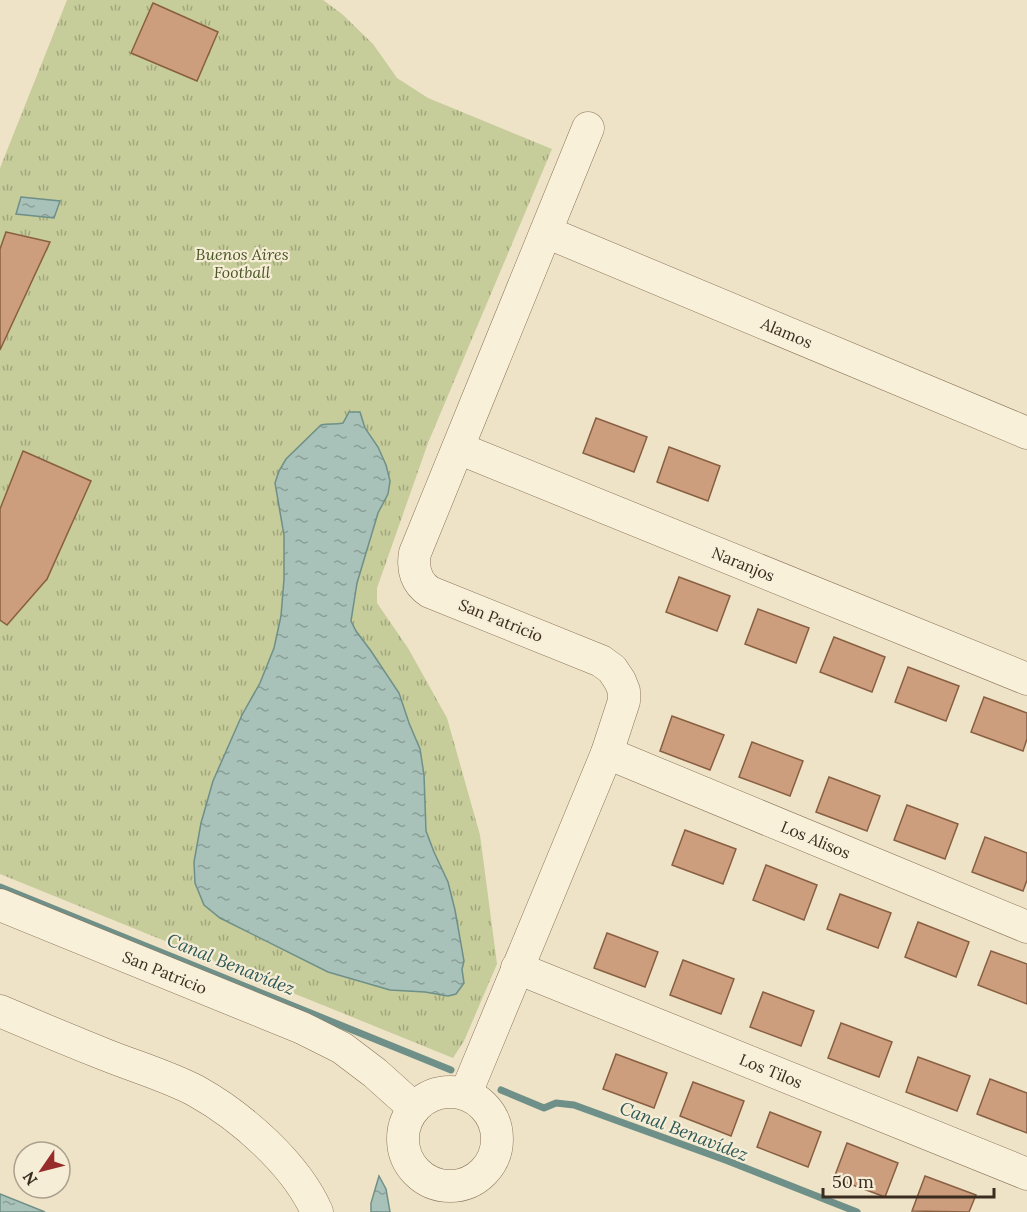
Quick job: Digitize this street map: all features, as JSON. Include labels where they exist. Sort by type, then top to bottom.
[{"type":"street","name":"San Patricio","points":[[465,1093],[607,753],[624,701],[624,691],[612,669],[601,662],[423,588],[417,579],[414,567],[415,553],[588,128]]},
{"type":"street","name":"Alamos","points":[[546,232],[1027,433]]},
{"type":"street","name":"Naranjos","points":[[458,448],[1027,679]]},
{"type":"street","name":"Los Alisos","points":[[607,753],[1027,927]]},
{"type":"street","name":"San Patricio","points":[[0,905],[302,1028],[342,1048],[375,1073],[414,1108]]},
{"type":"street","name":"Los Tilos","points":[[517,968],[1027,1174]]},
{"type":"street","points":[[0,1011],[171,1080],[196,1091],[225,1109],[261,1137],[306,1190],[317,1212]]},
{"type":"street","points":[[449,1091],[465,1093],[479,1100],[490,1111],[496,1125],[498,1140],[495,1155],[488,1168],[477,1178],[464,1185],[448,1187],[434,1184],[420,1175],[409,1163],[403,1147],[403,1131],[414,1108],[419,1102],[433,1094],[449,1091]]},
{"type":"green space","name":"Buenos Aires Football","points":[[67,0],[323,0],[342,14],[373,44],[397,78],[428,98],[552,149],[428,443],[377,588],[377,603],[408,648],[447,718],[480,835],[497,964],[464,1041],[453,1058],[0,874],[0,168]]},
{"type":"water","points":[[21,197],[60,201],[54,218],[16,214]]},
{"type":"water","points":[[349,412],[360,412],[365,428],[378,447],[386,465],[390,481],[388,494],[378,513],[357,583],[351,621],[399,693],[420,749],[424,775],[426,831],[448,882],[464,961],[462,969],[464,983],[456,994],[448,996],[390,990],[328,972],[220,918],[204,905],[195,883],[194,862],[201,823],[213,781],[242,715],[260,683],[274,648],[281,616],[284,535],[275,483],[286,459],[321,425],[343,423]]},
{"type":"water","points":[[379,1176],[386,1189],[390,1212],[371,1212],[371,1203]]},
{"type":"water","points":[[0,1194],[45,1212],[0,1212]]},
{"type":"building","points":[[153,3],[218,32],[197,81],[131,53]]},
{"type":"building","points":[[6,232],[50,242],[0,350],[0,249]]},
{"type":"building","points":[[596,418],[647,437],[634,472],[583,453]]},
{"type":"building","points":[[669,447],[720,466],[708,501],[657,482]]},
{"type":"building","points":[[23,451],[91,481],[47,579],[7,625],[0,620],[0,509]]},
{"type":"building","points":[[679,577],[730,596],[717,631],[666,612]]},
{"type":"building","points":[[758,609],[809,628],[796,663],[745,644]]},
{"type":"building","points":[[834,637],[885,657],[872,692],[820,672]]},
{"type":"building","points":[[908,667],[959,686],[946,721],[895,702]]},
{"type":"building","points":[[984,697],[1027,713],[1027,739],[1023,751],[971,732]]},
{"type":"building","points":[[672,716],[724,735],[710,770],[660,751]]},
{"type":"building","points":[[752,742],[803,761],[790,796],[739,777]]},
{"type":"building","points":[[829,777],[880,796],[867,831],[816,812]]},
{"type":"building","points":[[907,805],[958,824],[945,859],[894,840]]},
{"type":"building","points":[[685,830],[736,849],[723,884],[672,865]]},
{"type":"building","points":[[985,837],[1027,853],[1027,880],[1023,891],[972,872]]},
{"type":"building","points":[[766,865],[817,885],[804,920],[753,900]]},
{"type":"building","points":[[840,894],[891,913],[878,948],[827,929]]},
{"type":"building","points":[[918,922],[969,942],[956,977],[905,957]]},
{"type":"building","points":[[607,933],[658,952],[645,987],[594,968]]},
{"type":"building","points":[[991,951],[1027,964],[1027,1004],[978,985]]},
{"type":"building","points":[[683,960],[734,979],[721,1014],[670,995]]},
{"type":"building","points":[[763,992],[814,1011],[801,1046],[750,1027]]},
{"type":"building","points":[[841,1023],[892,1042],[879,1077],[828,1058]]},
{"type":"building","points":[[616,1054],[667,1073],[654,1108],[603,1089]]},
{"type":"building","points":[[918,1057],[970,1076],[957,1111],[906,1092]]},
{"type":"building","points":[[990,1079],[1027,1093],[1027,1133],[977,1114]]},
{"type":"building","points":[[693,1082],[744,1101],[731,1136],[680,1116]]},
{"type":"building","points":[[770,1112],[821,1132],[808,1167],[757,1147]]},
{"type":"building","points":[[847,1143],[898,1163],[885,1197],[834,1178]]},
{"type":"building","points":[[925,1176],[976,1195],[969,1212],[912,1211]]},
{"type":"waterway","name":"Canal Benavídez","points":[[0,887],[451,1070]]},
{"type":"waterway","name":"Canal Benavídez","points":[[501,1090],[544,1108],[556,1103],[574,1105],[728,1161],[857,1212]]}]
